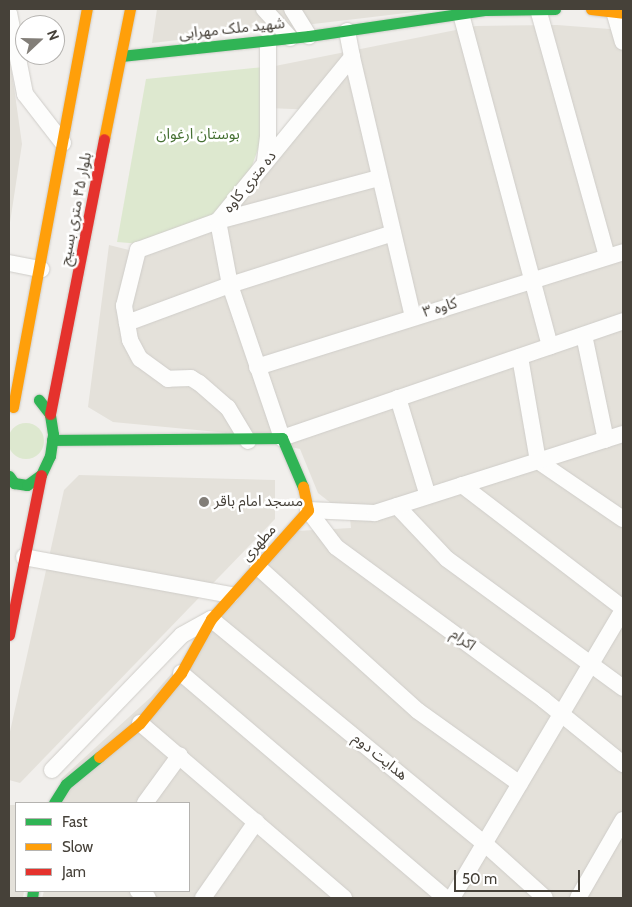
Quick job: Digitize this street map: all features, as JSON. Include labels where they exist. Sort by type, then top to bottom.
[{"type":"street","name":"بلوار ۴۵ متری بسیج","points":[[11,412],[41,269],[87,9]]},
{"type":"street","name":"بلوار ۴۵ متری بسیج","points":[[40,476],[50,456],[52,440],[50,414],[130,9]]},
{"type":"street","points":[[264,9],[290,38]]},
{"type":"street","points":[[292,9],[309,36]]},
{"type":"street","name":"شهید ملک مهرابی","points":[[121,56],[268,42],[347,31],[399,16],[461,14],[521,9],[555,9]]},
{"type":"street","points":[[538,9],[607,256]]},
{"type":"street","points":[[591,9],[619,12],[623,42]]},
{"type":"street","points":[[9,13],[25,94],[63,143]]},
{"type":"street","points":[[461,14],[550,346]]},
{"type":"street","points":[[347,31],[379,178],[413,317]]},
{"type":"street","points":[[264,163],[268,137],[268,42]]},
{"type":"street","name":"ده متری کاوه","points":[[282,438],[230,285],[218,222],[352,57]]},
{"type":"street","points":[[248,441],[228,408],[199,383],[191,378],[168,379],[140,360],[130,340],[124,306],[138,250],[218,222],[379,178]]},
{"type":"street","points":[[127,323],[230,285],[393,233]]},
{"type":"street","name":"کاوه ۳","points":[[257,367],[623,252]]},
{"type":"street","points":[[9,263],[41,269]]},
{"type":"street","points":[[52,440],[248,441],[282,438],[623,321]]},
{"type":"street","points":[[584,335],[606,440]]},
{"type":"street","points":[[520,357],[538,461],[623,519]]},
{"type":"street","points":[[398,398],[428,496]]},
{"type":"street","points":[[11,412],[26,399],[40,401],[50,414]]},
{"type":"street","points":[[282,438],[301,477],[308,510],[375,513],[623,434]]},
{"type":"street","points":[[9,476],[14,483],[27,485],[40,476]]},
{"type":"street","points":[[9,635],[40,476]]},
{"type":"street","points":[[452,898],[623,609],[462,485]]},
{"type":"street","points":[[397,506],[447,558],[623,688]]},
{"type":"street","name":"مطهری","points":[[55,802],[66,784],[140,723],[181,673],[211,619],[308,510]]},
{"type":"street","name":"اکرام","points":[[308,510],[336,547],[561,715],[623,764]]},
{"type":"street","points":[[24,558],[231,595]]},
{"type":"street","points":[[258,567],[418,710],[520,784]]},
{"type":"street","points":[[52,770],[182,635],[211,619]]},
{"type":"street","name":"هدایت دوم","points":[[211,619],[484,843],[545,898]]},
{"type":"street","points":[[181,673],[446,898]]},
{"type":"street","points":[[140,723],[180,755],[256,822],[327,893],[344,898]]},
{"type":"street","points":[[146,802],[180,755]]},
{"type":"street","points":[[578,898],[623,820]]},
{"type":"street","points":[[203,898],[256,822]]},
{"type":"street","points":[[36,892],[48,898]]},
{"type":"shaded area","points":[[157,9],[440,9],[152,43]]},
{"type":"shaded area","points":[[557,25],[623,30],[623,898],[42,898],[44,892],[190,892],[190,802],[58,802],[61,779],[151,697],[297,531],[351,528],[350,518],[318,493],[300,449],[228,433],[113,422],[88,407],[109,245],[145,254],[206,233],[316,110],[268,108],[275,66],[476,26]]},
{"type":"shaded area","points":[[9,52],[22,144],[9,229]]},
{"type":"shaded area","points":[[79,475],[275,480],[275,519],[20,783],[9,780],[9,736],[64,490]]},
{"type":"shaded area","points":[[9,805],[15,805],[15,892],[24,892],[23,898],[9,898]]},
{"type":"green space","name":"بوستان ارغوان","points":[[264,67],[261,140],[249,175],[218,212],[190,228],[142,244],[117,242],[146,79]]},
{"type":"green space","points":[[26,423],[38,429],[44,441],[38,453],[26,459],[14,453],[8,441],[14,429]]},
{"type":"traffic: fast","points":[[121,56],[309,36],[486,10],[555,9]]},
{"type":"traffic: fast","points":[[9,476],[14,483],[27,485],[41,475],[50,456],[53,434],[50,414],[39,400]]},
{"type":"traffic: fast","points":[[52,440],[282,438],[303,487]]},
{"type":"traffic: fast","points":[[55,802],[66,784],[99,757]]},
{"type":"traffic: fast","points":[[32,898],[33,892]]},
{"type":"traffic: slow","points":[[13,407],[87,9]]},
{"type":"traffic: slow","points":[[104,139],[130,9]]},
{"type":"traffic: slow","points":[[591,9],[623,13]]},
{"type":"traffic: slow","points":[[99,757],[140,723],[181,673],[211,619],[308,510],[303,487]]},
{"type":"traffic: jam","points":[[50,414],[104,139]]},
{"type":"traffic: jam","points":[[9,635],[41,475]]},
{"type":"place","name":"مسجد امام باقر","points":[[204,502]]}]
